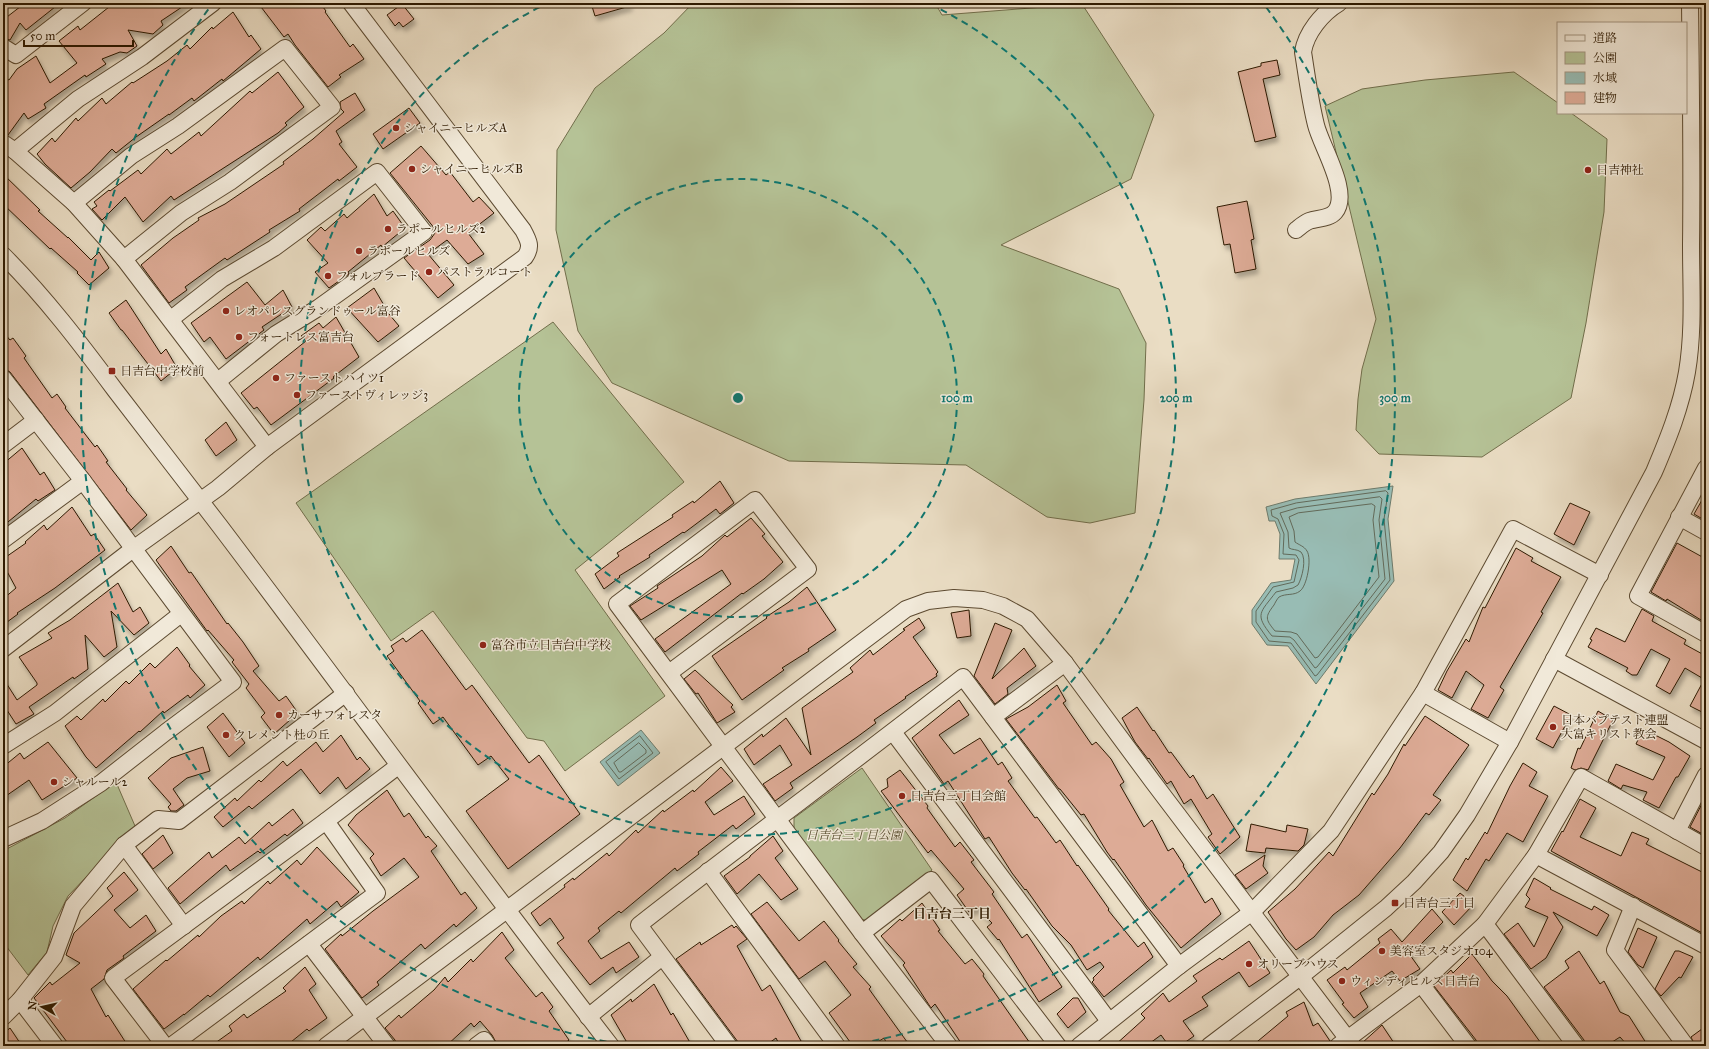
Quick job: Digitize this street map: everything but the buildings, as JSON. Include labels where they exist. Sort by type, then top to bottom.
[{"type":"street","points":[[3,47],[16,55],[83,3]]},
{"type":"street","points":[[213,3],[142,57],[9,147],[74,203],[124,259],[267,447]]},
{"type":"street","points":[[3,648],[133,549],[201,501],[267,447],[525,257],[529,251],[530,242],[523,230],[351,3]]},
{"type":"street","points":[[1296,230],[1308,222],[1332,215],[1339,205],[1340,195],[1333,166],[1316,128],[1303,52],[1304,46],[1320,18],[1339,3]]},
{"type":"street","points":[[1209,1046],[1300,977],[1386,908],[1414,882],[1441,852],[1468,815],[1510,742],[1654,472],[1679,406],[1687,371],[1691,327],[1699,163],[1690,3]]},
{"type":"street","points":[[74,203],[131,156],[178,126],[285,48],[332,107],[230,182],[181,213],[124,259]]},
{"type":"street","points":[[171,319],[222,279],[274,248],[377,172],[424,232],[318,308],[276,334],[218,381]]},
{"type":"street","points":[[3,255],[33,285],[74,335],[201,501],[346,693],[398,766],[611,1046]]},
{"type":"street","points":[[3,378],[83,481],[233,682],[101,783],[42,821],[3,839]]},
{"type":"street","points":[[3,445],[36,420]]},
{"type":"street","points":[[1706,468],[1638,596],[1706,634]]},
{"type":"street","points":[[3,540],[83,481]]},
{"type":"street","points":[[669,673],[808,570],[755,500],[617,604],[862,933],[949,1046]]},
{"type":"street","points":[[1679,517],[1706,532]]},
{"type":"street","points":[[1079,1046],[1179,966],[1252,912],[1331,831],[1424,694],[1513,529],[1600,575]]},
{"type":"street","points":[[326,1046],[906,609],[928,600],[954,598],[983,600],[1003,606],[1027,619],[1065,663],[1252,912],[1300,977],[1346,1044],[1421,984],[1485,924],[1536,855],[1581,777],[1706,847]]},
{"type":"street","points":[[3,746],[54,713],[181,614]]},
{"type":"street","points":[[1554,659],[1706,741]]},
{"type":"street","points":[[993,717],[1065,663]]},
{"type":"street","points":[[730,1046],[639,925],[963,677],[1179,966]]},
{"type":"street","points":[[3,1017],[20,1000],[54,957],[73,906],[124,845],[158,819],[179,821],[346,693]]},
{"type":"street","points":[[1424,694],[1510,742]]},
{"type":"street","points":[[893,732],[1110,1022]]},
{"type":"street","points":[[165,1046],[113,978],[398,766]]},
{"type":"street","points":[[1677,831],[1706,775]]},
{"type":"street","points":[[171,1046],[377,892],[326,821]]},
{"type":"street","points":[[124,845],[184,926]]},
{"type":"street","points":[[1536,855],[1706,946]]},
{"type":"street","points":[[708,871],[837,1046]]},
{"type":"street","points":[[862,933],[931,880],[1058,1046]]},
{"type":"street","points":[[1633,906],[1615,950],[1686,1046]]},
{"type":"street","points":[[1485,924],[1576,1046]]},
{"type":"street","points":[[308,944],[386,1046]]},
{"type":"street","points":[[588,1017],[662,957]]},
{"type":"street","points":[[1421,984],[1468,1046]]},
{"type":"street","points":[[20,1000],[55,1046]]},
{"type":"street","points":[[476,1046],[484,1040],[488,1046]]},
{"type":"green space","points":[[693,3],[935,3],[942,15],[1082,4],[1154,115],[1131,179],[1001,245],[1119,289],[1146,343],[1144,400],[1135,513],[1090,523],[1047,517],[966,465],[789,461],[612,383],[578,331],[556,230],[557,150],[595,88],[664,33]]},
{"type":"green space","points":[[1514,72],[1557,102],[1557,114],[1572,114],[1607,139],[1604,212],[1586,323],[1571,398],[1482,457],[1379,454],[1356,430],[1362,369],[1376,319],[1325,106],[1362,89],[1425,80]]},
{"type":"green space","points":[[553,322],[684,482],[575,570],[665,696],[565,771],[544,741],[527,738],[433,611],[391,641],[296,503]]},
{"type":"green space","name":"日吉台三丁目公園","points":[[862,768],[932,870],[870,921],[860,919],[794,829],[794,818]]},
{"type":"green space","points":[[116,782],[135,826],[68,896],[53,926],[47,952],[28,975],[3,942],[3,851],[65,818]]},
{"type":"water","points":[[1393,486],[1388,519],[1394,581],[1316,684],[1288,646],[1267,645],[1252,624],[1252,610],[1271,583],[1291,580],[1295,559],[1279,559],[1280,534],[1275,521],[1269,521],[1266,507],[1295,499]]},
{"type":"water","points":[[641,730],[660,753],[618,786],[600,762]]},
{"type":"place","name":"シャイニーヒルズA","points":[[396,128]]},
{"type":"place","name":"シャイニーヒルズB","points":[[412,169]]},
{"type":"place","name":"日吉神社","points":[[1588,170]]},
{"type":"place","name":"ラポールヒルズ2","points":[[388,229]]},
{"type":"place","name":"ラポールヒルズ","points":[[359,251]]},
{"type":"place","name":"パストラルコート","points":[[429,272]]},
{"type":"place","name":"フォルプラード","points":[[328,276]]},
{"type":"place","name":"レオパレスグランドゥール富谷","points":[[226,311]]},
{"type":"place","name":"フォートレス富吉台","points":[[239,337]]},
{"type":"place","name":"日吉台中学校前","points":[[112,371]]},
{"type":"place","name":"ファーストハイツ1","points":[[276,378]]},
{"type":"place","name":"ファーストヴィレッジ3","points":[[297,395]]},
{"type":"place","name":"富谷市立日吉台中学校","points":[[483,645]]},
{"type":"place","name":"カーサフォレスタ","points":[[279,715]]},
{"type":"place","name":"日本バプテスト連盟 大富キリスト教会","points":[[1553,727]]},
{"type":"place","name":"クレメント杜の丘","points":[[226,735]]},
{"type":"place","name":"シャルール2","points":[[54,782]]},
{"type":"place","name":"日吉台三丁目会館","points":[[902,796]]},
{"type":"place","name":"日吉台三丁目","points":[[1395,903]]},
{"type":"place","name":"美容室スタジオ104","points":[[1382,951]]},
{"type":"place","name":"オリーブハウス","points":[[1249,964]]},
{"type":"place","name":"ウィンディヒルズ日吉台","points":[[1342,981]]},
{"type":"district","name":"日吉台三丁目","points":[[952,913]]}]
